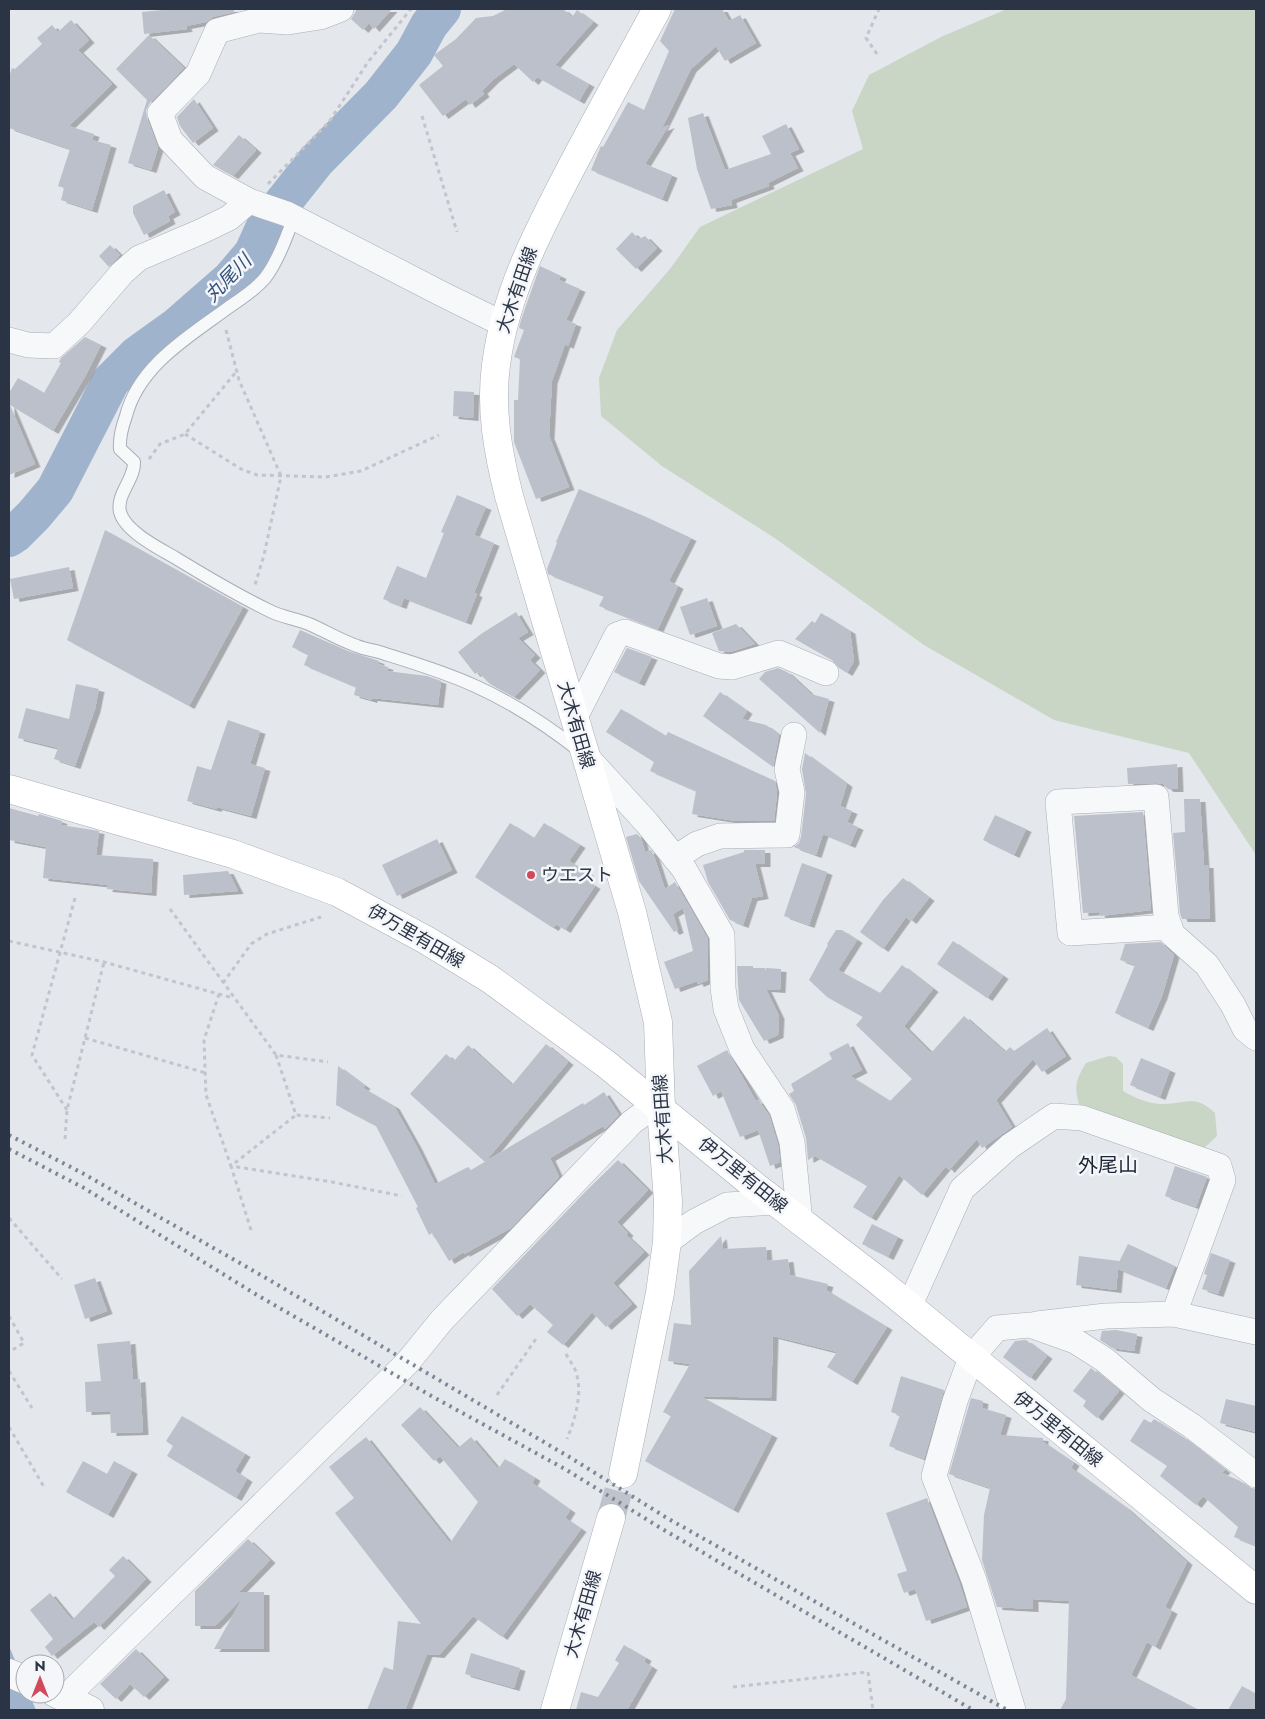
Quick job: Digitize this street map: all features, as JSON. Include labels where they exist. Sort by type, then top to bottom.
[{"type":"main road","name":"大木有田線","points":[[623,1474],[660,1293],[667,1242],[668,1201],[661,1109],[658,1022],[632,912],[574,719],[499,456],[494,410],[496,366],[503,324],[516,282],[534,240],[608,97],[657,9]]},
{"type":"main road","name":"伊万里有田線","points":[[9,788],[233,854],[337,892],[426,940],[490,979],[606,1064],[775,1202],[909,1307],[1256,1590]]},
{"type":"main road","name":"大木有田線","points":[[555,1710],[611,1518]]},
{"type":"street","points":[[341,9],[320,17],[288,22],[259,20],[217,31],[198,74],[160,113],[170,140],[205,177],[249,201],[287,214],[503,324]]},
{"type":"street","points":[[9,340],[28,345],[54,346],[79,323],[122,273],[139,258],[229,218],[249,201]]},
{"type":"street","points":[[574,719],[616,636],[625,632],[719,666],[732,667],[778,653],[826,673]]},
{"type":"street","points":[[675,858],[697,844],[720,836],[787,835],[792,792],[787,769],[794,735]]},
{"type":"street","points":[[585,755],[647,822],[675,858],[694,885],[722,935],[723,988],[726,1009],[742,1049],[782,1109],[792,1142],[800,1222]]},
{"type":"street","points":[[1170,927],[1070,933],[1058,802],[1156,797],[1166,916],[1170,927],[1172,934],[1207,965],[1245,1029],[1256,1038]]},
{"type":"street","points":[[65,1691],[407,1362],[442,1320],[632,1122],[643,1114],[661,1109]]},
{"type":"street","points":[[909,1307],[962,1189],[1010,1146],[1054,1116],[1082,1118],[1219,1166],[1222,1180],[1174,1314]]},
{"type":"street","points":[[667,1242],[694,1222],[727,1205],[775,1202]]},
{"type":"street","points":[[1014,1710],[974,1580],[934,1476],[955,1401],[971,1358],[997,1328],[1106,1316],[1174,1314],[1256,1332]]},
{"type":"street","points":[[1030,1325],[1075,1341],[1105,1360],[1152,1400],[1192,1426],[1256,1475]]},
{"type":"street","points":[[65,1698],[90,1710]]},
{"type":"lane","points":[[290,230],[264,278],[172,350],[151,370],[130,399],[119,439],[120,449],[134,462],[134,468],[124,489],[120,512],[129,526],[147,541],[226,588],[270,611],[307,624],[359,647],[474,686],[505,701],[554,731],[585,755]]},
{"type":"path","points":[[249,201],[329,122],[368,62],[411,9]]},
{"type":"path","points":[[877,54],[866,38],[879,9]]},
{"type":"path","points":[[422,116],[457,232]]},
{"type":"path","points":[[222,312],[236,372],[281,476],[264,555],[253,591]]},
{"type":"path","points":[[149,459],[160,444],[185,434],[236,372]]},
{"type":"path","points":[[185,434],[241,469],[257,475],[326,477],[361,471],[439,435]]},
{"type":"path","points":[[67,1110],[32,1054],[75,898]]},
{"type":"path","points":[[170,909],[276,1055],[296,1116]]},
{"type":"path","points":[[224,983],[251,944],[267,934],[321,917]]},
{"type":"path","points":[[9,941],[104,962],[234,998]]},
{"type":"path","points":[[65,1139],[67,1110],[104,962]]},
{"type":"path","points":[[219,994],[204,1040],[206,1095],[251,1230]]},
{"type":"path","points":[[85,1038],[206,1073]]},
{"type":"path","points":[[276,1055],[328,1062]]},
{"type":"path","points":[[231,1166],[296,1116],[330,1118]]},
{"type":"path","points":[[231,1166],[332,1182],[402,1196]]},
{"type":"path","points":[[9,1218],[62,1280]]},
{"type":"path","points":[[9,1316],[24,1343],[9,1352]]},
{"type":"path","points":[[497,1395],[538,1336]]},
{"type":"path","points":[[566,1354],[576,1371],[578,1387],[576,1410],[567,1439]]},
{"type":"path","points":[[9,1371],[32,1408]]},
{"type":"path","points":[[9,1427],[44,1486]]},
{"type":"path","points":[[733,1687],[868,1672],[873,1710]]},
{"type":"green space","points":[[1007,9],[1256,9],[1256,855],[1189,753],[1054,720],[924,645],[776,539],[662,466],[601,416],[599,378],[617,330],[670,269],[700,227],[863,149],[852,111],[869,75],[943,36]]},
{"type":"green space","points":[[1109,1056],[1116,1057],[1123,1064],[1123,1091],[1141,1100],[1160,1104],[1189,1101],[1201,1103],[1215,1113],[1217,1136],[1204,1148],[1079,1104],[1077,1083],[1086,1063]]},
{"type":"water","points":[[9,1646],[15,1660],[15,1704],[33,1704],[36,1710],[9,1710]]},
{"type":"building","points":[[173,9],[234,9],[234,12],[213,17],[206,22],[186,26],[187,29],[144,34],[142,12]]},
{"type":"building","points":[[355,9],[392,9],[374,29],[369,23],[363,30],[351,19],[356,11]]},
{"type":"building","points":[[507,9],[563,9],[572,17],[577,10],[593,22],[555,65],[589,84],[579,101],[537,77],[533,82],[514,64],[494,79],[482,91],[484,94],[470,105],[466,99],[443,116],[419,85],[443,66],[434,55],[456,39],[476,18],[493,16]]},
{"type":"building","points":[[675,9],[722,9],[729,21],[740,15],[756,43],[725,61],[716,46],[691,69],[662,128],[669,125],[645,164],[672,175],[662,199],[591,170],[601,146],[603,147],[628,102],[644,110],[669,51],[660,41]]},
{"type":"building","points":[[71,20],[89,40],[78,50],[112,84],[69,126],[94,134],[92,140],[111,145],[92,210],[61,200],[64,188],[58,186],[70,149],[9,128],[9,77],[12,68],[15,69],[42,44],[37,38],[52,25],[58,32]]},
{"type":"building","points":[[149,35],[184,68],[150,103],[146,110],[158,148],[151,170],[128,163],[147,100],[116,69]]},
{"type":"building","points":[[194,99],[213,128],[193,143],[180,126],[177,117]]},
{"type":"building","points":[[703,113],[725,170],[771,154],[762,136],[786,124],[799,149],[790,153],[798,168],[768,183],[769,186],[731,200],[732,205],[711,209],[697,169],[688,118]]},
{"type":"building","points":[[239,135],[256,150],[233,176],[213,165]]},
{"type":"building","points":[[164,190],[175,212],[168,216],[170,221],[144,235],[133,213],[133,206]]},
{"type":"building","points":[[632,232],[639,239],[645,236],[657,248],[636,269],[616,249]]},
{"type":"building","points":[[110,245],[120,255],[109,267],[99,256]]},
{"type":"building","points":[[540,266],[561,276],[559,280],[580,289],[566,320],[576,324],[568,346],[565,344],[552,381],[549,436],[569,487],[536,499],[514,442],[514,400],[518,400],[520,359],[514,357],[524,330],[519,328],[521,320]]},
{"type":"building","points":[[85,337],[101,345],[86,375],[53,431],[10,405],[35,464],[9,475],[9,393],[18,378],[44,393],[61,363],[59,362],[61,358]]},
{"type":"building","points":[[454,391],[474,392],[473,418],[453,416]]},
{"type":"building","points":[[579,489],[691,538],[669,581],[678,586],[658,629],[599,606],[604,596],[548,574],[547,569],[556,542]]},
{"type":"building","points":[[457,495],[486,507],[474,535],[494,543],[474,593],[477,594],[466,622],[404,598],[401,606],[383,599],[397,566],[426,578],[444,533],[441,532]]},
{"type":"building","points":[[105,530],[243,607],[189,706],[67,640]]},
{"type":"building","points":[[69,567],[73,588],[14,599],[10,579]]},
{"type":"building","points":[[707,598],[717,626],[690,635],[680,607]]},
{"type":"building","points":[[516,612],[528,632],[518,638],[535,655],[530,660],[540,670],[514,697],[490,684],[478,672],[475,674],[458,652],[481,634]]},
{"type":"building","points":[[821,613],[850,631],[854,661],[847,673],[832,660],[795,639],[812,621],[815,623]]},
{"type":"building","points":[[736,624],[755,644],[730,652],[719,651],[712,633]]},
{"type":"building","points":[[300,630],[348,651],[379,661],[378,664],[388,667],[387,671],[427,676],[441,681],[438,705],[372,698],[372,700],[354,695],[356,687],[304,665],[308,655],[292,647]]},
{"type":"building","points":[[627,648],[652,657],[639,683],[614,672]]},
{"type":"building","points":[[778,668],[787,672],[811,694],[829,699],[820,733],[759,679],[765,672]]},
{"type":"building","points":[[76,684],[99,689],[95,709],[75,766],[54,759],[58,748],[18,738],[26,708],[69,719]]},
{"type":"building","points":[[720,692],[747,711],[742,719],[766,725],[779,735],[773,767],[703,716]]},
{"type":"building","points":[[621,709],[666,736],[668,732],[775,781],[777,793],[774,821],[736,821],[692,814],[696,791],[650,771],[654,762],[606,732]]},
{"type":"building","points":[[228,720],[260,731],[250,764],[265,768],[251,816],[187,801],[197,766],[211,770]]},
{"type":"building","points":[[805,753],[847,784],[840,806],[852,811],[847,822],[858,827],[850,845],[823,834],[816,855],[794,847],[799,843],[801,837],[806,794],[802,769]]},
{"type":"building","points":[[1177,764],[1178,789],[1168,789],[1163,784],[1156,783],[1128,784],[1127,768]]},
{"type":"building","points":[[1184,799],[1200,799],[1204,865],[1208,865],[1210,919],[1182,919],[1180,913],[1173,833],[1185,832]]},
{"type":"building","points":[[9,808],[62,821],[61,825],[99,831],[96,855],[153,859],[151,893],[107,889],[108,885],[43,878],[46,847],[9,840]]},
{"type":"building","points":[[1143,812],[1151,910],[1100,916],[1099,912],[1083,913],[1074,816]]},
{"type":"building","points":[[995,815],[1026,829],[1014,855],[983,840]]},
{"type":"building","name":"ウエスト","points":[[510,823],[534,838],[544,823],[580,845],[569,861],[588,873],[584,879],[595,886],[565,930],[556,924],[553,928],[475,877]]},
{"type":"building","points":[[637,834],[641,838],[645,852],[651,850],[653,853],[665,889],[675,882],[708,939],[708,980],[698,984],[697,981],[675,989],[664,962],[693,951],[683,908],[673,914],[678,930],[674,932],[639,881],[626,837]]},
{"type":"building","points":[[437,839],[452,870],[397,896],[382,865]]},
{"type":"building","points":[[744,850],[765,850],[765,864],[755,864],[763,896],[752,898],[743,925],[730,920],[708,882],[703,865],[744,852]]},
{"type":"building","points":[[802,863],[827,872],[809,925],[784,916]]},
{"type":"building","points":[[228,871],[238,891],[184,895],[183,875]]},
{"type":"building","points":[[903,878],[929,898],[911,921],[906,917],[883,949],[860,932],[883,900]]},
{"type":"building","points":[[836,930],[842,930],[857,940],[838,970],[880,993],[902,965],[933,989],[904,1026],[931,1053],[964,1016],[1005,1052],[1010,1047],[1014,1051],[1047,1028],[1066,1056],[1042,1072],[1033,1059],[996,1100],[1012,1127],[982,1148],[977,1139],[949,1170],[946,1166],[922,1195],[899,1175],[871,1218],[853,1207],[867,1186],[815,1156],[808,1160],[806,1138],[796,1105],[789,1094],[794,1091],[791,1084],[832,1059],[829,1053],[848,1043],[862,1070],[850,1076],[890,1101],[912,1079],[856,1025],[863,1017],[827,997],[809,980]]},
{"type":"building","points":[[953,941],[1003,976],[987,998],[937,964]]},
{"type":"building","points":[[1161,942],[1174,955],[1162,996],[1148,1028],[1115,1013],[1135,965],[1120,960],[1125,944]]},
{"type":"building","points":[[737,966],[765,968],[765,971],[766,968],[781,969],[780,990],[766,989],[779,1016],[778,1035],[764,1041],[739,1000]]},
{"type":"building","points":[[546,1044],[568,1062],[485,1162],[410,1094],[446,1054],[454,1061],[468,1045],[512,1085]]},
{"type":"building","points":[[727,1050],[756,1101],[758,1100],[769,1115],[778,1145],[780,1162],[770,1166],[758,1130],[740,1137],[721,1091],[713,1096],[697,1066]]},
{"type":"building","points":[[1141,1058],[1170,1070],[1160,1097],[1130,1085]]},
{"type":"building","points":[[338,1066],[365,1086],[363,1088],[394,1106],[435,1184],[468,1167],[471,1170],[604,1092],[619,1115],[605,1129],[603,1126],[550,1158],[559,1177],[511,1228],[449,1261],[432,1233],[429,1235],[416,1208],[418,1207],[376,1126],[336,1105]]},
{"type":"building","points":[[618,1160],[648,1190],[617,1222],[628,1233],[626,1235],[644,1252],[613,1283],[632,1304],[606,1327],[592,1312],[563,1345],[547,1332],[553,1325],[530,1304],[517,1316],[492,1289]]},
{"type":"building","points":[[1175,1166],[1207,1177],[1196,1207],[1165,1196]]},
{"type":"building","points":[[872,1224],[898,1237],[888,1257],[862,1244]]},
{"type":"building","points":[[721,1236],[723,1249],[766,1247],[767,1261],[788,1259],[790,1275],[828,1284],[826,1290],[887,1327],[852,1382],[827,1367],[837,1352],[773,1336],[771,1398],[700,1396],[772,1435],[733,1510],[645,1461],[671,1416],[663,1412],[690,1364],[668,1361],[674,1323],[691,1325],[689,1271]]},
{"type":"building","points":[[1128,1244],[1175,1266],[1166,1288],[1118,1269],[1116,1290],[1076,1285],[1079,1256],[1119,1262]]},
{"type":"building","points":[[1211,1253],[1230,1260],[1218,1294],[1202,1289],[1207,1275],[1204,1274]]},
{"type":"building","points":[[95,1278],[107,1311],[85,1319],[74,1285]]},
{"type":"building","points":[[1116,1330],[1137,1334],[1134,1351],[1112,1348],[1100,1340],[1102,1331]]},
{"type":"building","points":[[1026,1340],[1047,1356],[1030,1378],[1003,1357],[1015,1341]]},
{"type":"building","points":[[130,1341],[133,1380],[140,1379],[143,1432],[111,1433],[110,1411],[86,1412],[85,1382],[101,1381],[97,1344]]},
{"type":"building","points":[[1091,1368],[1119,1391],[1097,1418],[1083,1406],[1086,1401],[1073,1391]]},
{"type":"building","points":[[901,1376],[944,1390],[924,1459],[889,1446],[900,1415],[891,1412]]},
{"type":"building","points":[[971,1398],[983,1401],[982,1408],[1006,1415],[1000,1435],[1043,1438],[1043,1442],[1074,1463],[1071,1468],[1126,1508],[1187,1562],[1165,1607],[1172,1611],[1155,1647],[1147,1642],[1131,1675],[1199,1710],[1060,1710],[1066,1699],[1069,1601],[1033,1599],[1033,1609],[997,1607],[982,1560],[984,1515],[990,1488],[949,1474]]},
{"type":"building","points":[[1226,1399],[1256,1406],[1256,1432],[1220,1423]]},
{"type":"building","points":[[420,1407],[458,1448],[471,1437],[498,1469],[505,1459],[535,1478],[532,1483],[570,1510],[565,1518],[581,1529],[502,1637],[473,1616],[439,1655],[427,1654],[405,1710],[367,1710],[384,1667],[393,1670],[398,1621],[421,1624],[335,1513],[354,1498],[329,1467],[366,1437],[450,1543],[478,1502],[440,1456],[434,1461],[401,1425]]},
{"type":"building","points":[[182,1416],[245,1454],[235,1471],[247,1479],[236,1498],[167,1456],[173,1446],[166,1441]]},
{"type":"building","points":[[1144,1419],[1151,1423],[1154,1419],[1184,1438],[1225,1470],[1222,1473],[1248,1487],[1256,1489],[1256,1546],[1234,1537],[1238,1527],[1203,1496],[1196,1505],[1160,1476],[1167,1466],[1130,1441]]},
{"type":"building","points":[[83,1461],[107,1474],[114,1461],[132,1471],[108,1515],[66,1492]]},
{"type":"building","points":[[927,1498],[967,1607],[926,1621],[915,1589],[904,1593],[897,1574],[907,1571],[886,1513]]},
{"type":"building","points":[[248,1539],[270,1560],[239,1592],[264,1592],[264,1649],[214,1649],[243,1597],[215,1626],[195,1626],[195,1591]]},
{"type":"building","points":[[123,1556],[146,1579],[99,1627],[94,1622],[54,1654],[50,1654],[45,1647],[53,1639],[30,1610],[50,1593],[72,1620],[115,1576],[109,1570]]},
{"type":"building","points":[[624,1645],[646,1658],[644,1662],[652,1667],[627,1710],[576,1710],[581,1692],[598,1697],[619,1663],[615,1660]]},
{"type":"building","points":[[136,1649],[164,1677],[144,1697],[130,1684],[116,1699],[100,1684]]},
{"type":"building","points":[[471,1653],[520,1668],[514,1688],[465,1674]]},
{"type":"building","points":[[1242,1686],[1256,1694],[1256,1710],[1228,1710]]},
{"type":"waterway","name":"丸尾川","points":[[9,538],[34,515],[55,490],[111,381],[137,355],[176,327],[231,279],[253,253],[266,224],[316,161],[381,95],[414,53],[429,25],[442,9]]},
{"type":"tunnel","points":[[611,1518],[623,1474]]},
{"type":"railway","points":[[9,1135],[84,1174],[266,1278],[571,1458],[667,1518],[1007,1710]]},
{"type":"railway","points":[[9,1149],[84,1188],[257,1295],[435,1398],[565,1469],[659,1527],[973,1710]]},
{"type":"place","name":"ウエスト","points":[[531,875]]},
{"type":"district","name":"外尾山","points":[[1108,1165]]}]
